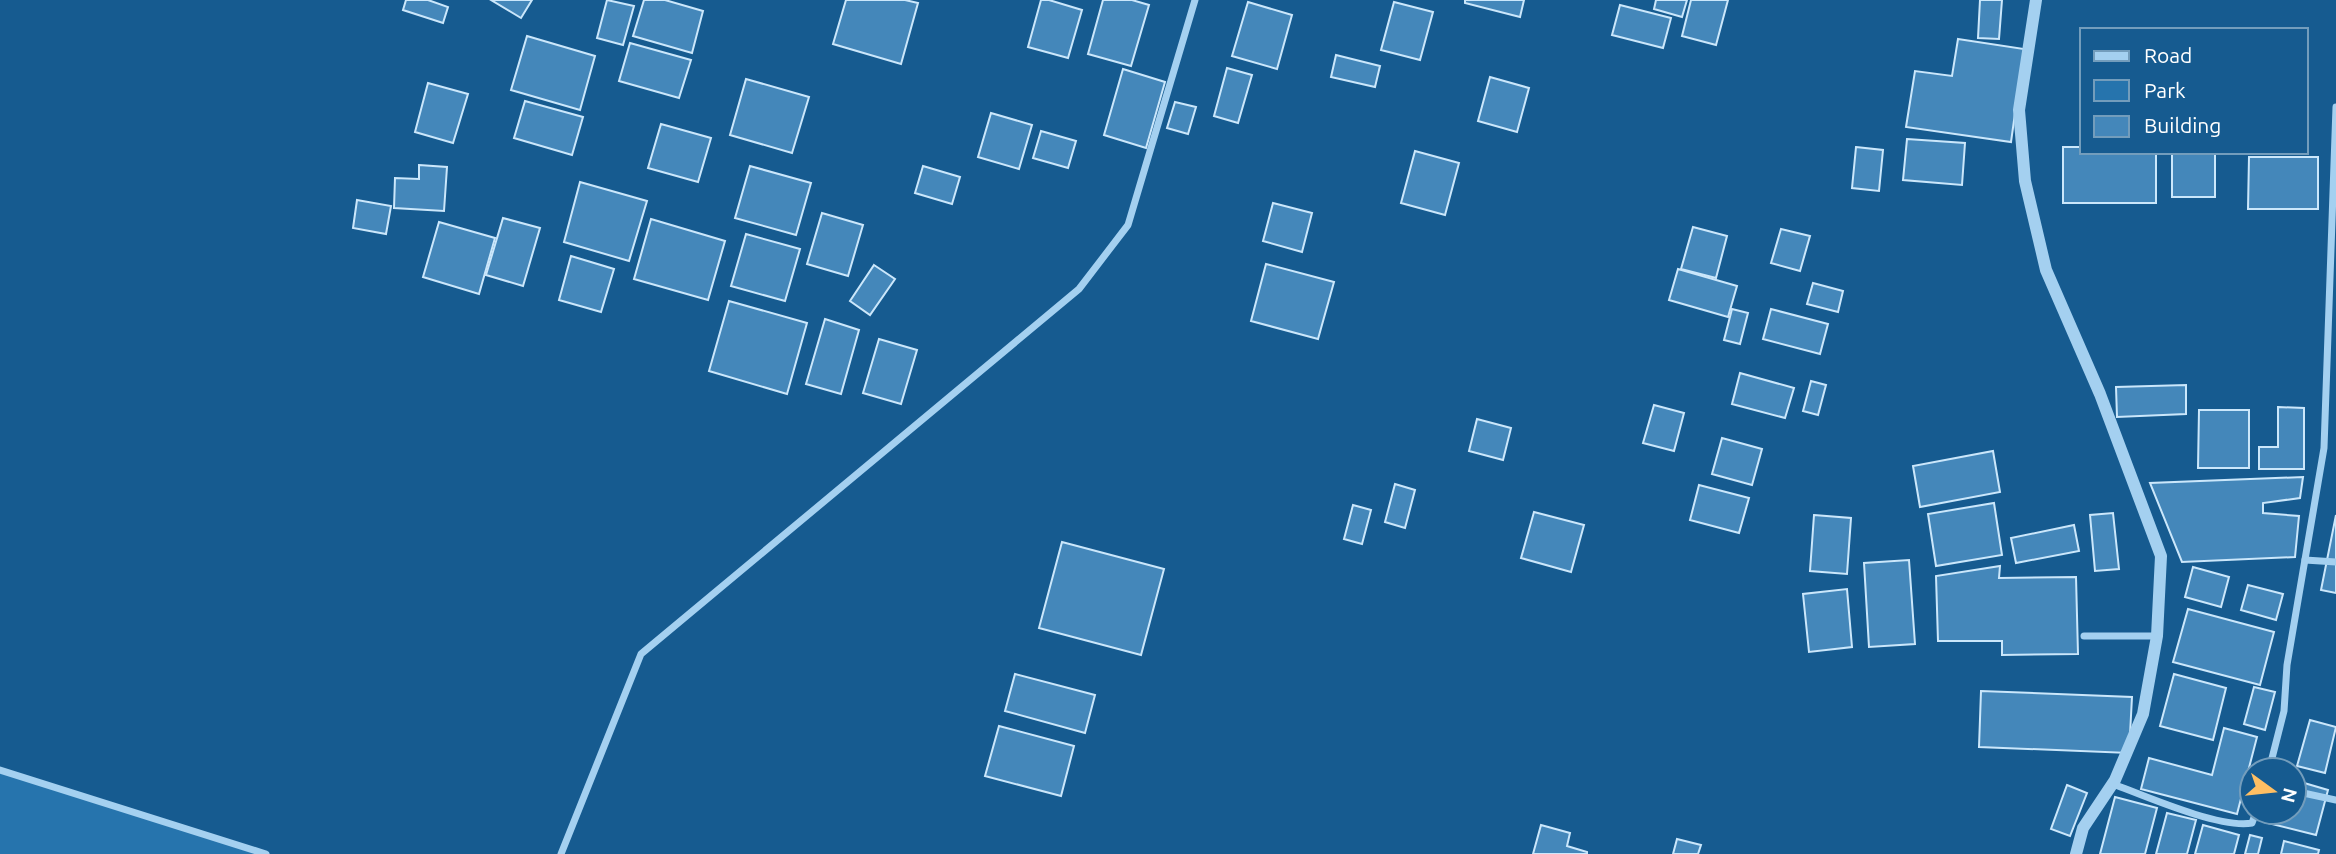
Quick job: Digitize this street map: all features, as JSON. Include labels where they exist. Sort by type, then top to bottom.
[{"type":"street","points":[[561,854],[641,654],[1079,289],[1128,225],[1195,0]]},
{"type":"street","points":[[2036,0],[2019,110],[2025,181],[2046,270],[2100,394],[2161,556],[2157,636],[2143,714],[2113,784],[2083,828],[2076,854]]},
{"type":"street","points":[[2273,756],[2284,711],[2287,665],[2324,448],[2336,107]]},
{"type":"street","points":[[2305,560],[2336,562]]},
{"type":"street","points":[[2084,636],[2157,636]]},
{"type":"street","points":[[0,770],[266,854]]},
{"type":"street","points":[[2113,784],[2181,809],[2238,824]]},
{"type":"street","points":[[2308,794],[2336,800]]},
{"type":"green space","points":[[0,770],[266,854],[0,854]]},
{"type":"building","points":[[406,0],[428,0],[448,7],[443,23],[403,10]]},
{"type":"building","points":[[491,0],[532,0],[521,18]]},
{"type":"building","points":[[607,0],[634,6],[623,45],[597,38]]},
{"type":"building","points":[[644,0],[665,0],[703,11],[692,53],[633,36]]},
{"type":"building","points":[[846,0],[905,0],[918,3],[901,64],[833,44]]},
{"type":"building","points":[[1041,0],[1082,10],[1068,58],[1028,47]]},
{"type":"building","points":[[1103,0],[1132,0],[1149,5],[1131,66],[1088,54]]},
{"type":"building","points":[[1465,0],[1524,0],[1520,17],[1465,3]]},
{"type":"building","points":[[1656,0],[1687,0],[1682,17],[1654,9]]},
{"type":"building","points":[[1691,0],[1728,0],[1716,45],[1682,36]]},
{"type":"building","points":[[1980,0],[2002,0],[1999,39],[1978,38]]},
{"type":"building","points":[[1248,2],[1292,15],[1277,69],[1232,56]]},
{"type":"building","points":[[1394,2],[1433,12],[1420,60],[1381,50]]},
{"type":"building","points":[[1620,5],[1671,18],[1663,48],[1612,35]]},
{"type":"building","points":[[527,36],[595,56],[580,110],[511,90]]},
{"type":"building","points":[[1958,39],[2024,49],[2011,142],[1906,127],[1915,71],[1952,76]]},
{"type":"building","points":[[630,43],[691,60],[679,98],[619,81]]},
{"type":"building","points":[[1336,55],[1380,66],[1375,87],[1331,77]]},
{"type":"building","points":[[1227,68],[1252,75],[1238,123],[1214,116]]},
{"type":"building","points":[[1123,69],[1165,82],[1146,148],[1104,135]]},
{"type":"building","points":[[1490,77],[1529,88],[1517,132],[1478,121]]},
{"type":"building","points":[[746,79],[809,97],[792,153],[730,135]]},
{"type":"building","points":[[428,83],[468,94],[453,143],[415,132]]},
{"type":"building","points":[[525,101],[583,117],[572,155],[514,138]]},
{"type":"building","points":[[1175,102],[1196,107],[1188,134],[1167,128]]},
{"type":"building","points":[[991,113],[1032,125],[1019,169],[978,157]]},
{"type":"building","points":[[661,124],[711,138],[698,182],[648,168]]},
{"type":"building","points":[[1041,131],[1076,141],[1068,168],[1033,158]]},
{"type":"building","points":[[1907,139],[1965,143],[1962,185],[1903,180]]},
{"type":"building","points":[[1856,147],[1883,150],[1879,191],[1852,188]]},
{"type":"building","points":[[2063,147],[2080,147],[2080,154],[2156,154],[2156,203],[2063,203]]},
{"type":"building","points":[[1415,151],[1459,163],[1445,215],[1401,203]]},
{"type":"building","points":[[2172,154],[2215,154],[2215,197],[2172,197]]},
{"type":"building","points":[[2249,157],[2318,157],[2318,209],[2248,209]]},
{"type":"building","points":[[419,165],[447,167],[444,211],[394,208],[395,178],[419,179]]},
{"type":"building","points":[[750,166],[811,183],[796,235],[735,218]]},
{"type":"building","points":[[923,166],[960,177],[952,204],[915,193]]},
{"type":"building","points":[[580,182],[647,201],[629,261],[564,242]]},
{"type":"building","points":[[357,200],[391,206],[386,234],[353,228]]},
{"type":"building","points":[[1273,203],[1312,213],[1302,252],[1263,241]]},
{"type":"building","points":[[822,213],[863,225],[848,276],[807,264]]},
{"type":"building","points":[[503,218],[540,228],[523,286],[486,275]]},
{"type":"building","points":[[651,219],[725,241],[708,300],[634,279]]},
{"type":"building","points":[[439,222],[495,238],[479,294],[423,277]]},
{"type":"building","points":[[1693,227],[1727,236],[1716,278],[1681,269]]},
{"type":"building","points":[[1781,229],[1810,236],[1800,271],[1771,263]]},
{"type":"building","points":[[746,234],[800,249],[785,301],[731,286]]},
{"type":"building","points":[[571,256],[614,269],[601,312],[559,300]]},
{"type":"building","points":[[1266,264],[1334,282],[1318,339],[1251,321]]},
{"type":"building","points":[[874,265],[895,279],[870,315],[850,301]]},
{"type":"building","points":[[1678,269],[1737,286],[1728,317],[1669,300]]},
{"type":"building","points":[[1813,283],[1843,291],[1838,312],[1807,304]]},
{"type":"building","points":[[729,301],[807,323],[787,394],[709,371]]},
{"type":"building","points":[[1732,309],[1748,313],[1740,344],[1724,340]]},
{"type":"building","points":[[1771,309],[1828,324],[1820,354],[1763,339]]},
{"type":"building","points":[[825,319],[859,330],[841,394],[806,384]]},
{"type":"building","points":[[879,339],[917,350],[901,404],[863,393]]},
{"type":"building","points":[[1740,373],[1794,388],[1785,418],[1732,404]]},
{"type":"building","points":[[1811,381],[1826,385],[1818,415],[1803,411]]},
{"type":"building","points":[[2186,385],[2186,414],[2117,417],[2116,387]]},
{"type":"building","points":[[1654,405],[1684,413],[1674,451],[1643,443]]},
{"type":"building","points":[[2278,407],[2304,408],[2304,469],[2259,469],[2259,447],[2278,447]]},
{"type":"building","points":[[2199,410],[2249,410],[2249,468],[2198,468]]},
{"type":"building","points":[[1477,419],[1511,428],[1503,460],[1469,451]]},
{"type":"building","points":[[1722,438],[1762,449],[1752,485],[1712,474]]},
{"type":"building","points":[[1993,451],[2000,492],[1920,507],[1913,466]]},
{"type":"building","points":[[2303,477],[2300,498],[2263,503],[2263,513],[2299,516],[2295,557],[2182,562],[2150,483]]},
{"type":"building","points":[[1395,484],[1415,490],[1405,528],[1385,522]]},
{"type":"building","points":[[1699,485],[1749,498],[1739,533],[1690,520]]},
{"type":"building","points":[[1994,503],[2002,555],[1936,566],[1928,514]]},
{"type":"building","points":[[1353,505],[1371,510],[1362,544],[1344,539]]},
{"type":"building","points":[[1534,512],[1584,525],[1571,572],[1521,558]]},
{"type":"building","points":[[2113,513],[2119,569],[2095,571],[2090,515]]},
{"type":"building","points":[[1814,515],[1851,518],[1847,574],[1810,571]]},
{"type":"building","points":[[2336,515],[2336,593],[2321,590]]},
{"type":"building","points":[[2074,525],[2079,551],[2016,563],[2011,538]]},
{"type":"building","points":[[1062,542],[1164,569],[1141,655],[1039,628]]},
{"type":"building","points":[[1909,560],[1915,644],[1869,647],[1864,563]]},
{"type":"building","points":[[2000,566],[1999,578],[2076,577],[2078,654],[2002,655],[2002,641],[1938,641],[1936,576]]},
{"type":"building","points":[[2193,567],[2229,577],[2221,607],[2185,597]]},
{"type":"building","points":[[2248,585],[2283,594],[2276,620],[2241,610]]},
{"type":"building","points":[[1847,589],[1852,647],[1809,652],[1803,594]]},
{"type":"building","points":[[2188,609],[2274,632],[2260,685],[2173,662]]},
{"type":"building","points":[[1015,674],[1095,695],[1085,733],[1005,711]]},
{"type":"building","points":[[2174,674],[2226,688],[2213,740],[2160,726]]},
{"type":"building","points":[[2254,687],[2275,692],[2265,730],[2244,724]]},
{"type":"building","points":[[1981,691],[2132,697],[2129,753],[1979,747]]},
{"type":"building","points":[[2310,720],[2336,727],[2325,773],[2308,769],[2308,756],[2300,756]]},
{"type":"building","points":[[999,726],[1074,746],[1061,796],[985,776]]},
{"type":"building","points":[[2224,728],[2257,737],[2252,756],[2238,756],[2237,814],[2141,789],[2149,758],[2212,775]]},
{"type":"building","points":[[2308,784],[2328,790],[2316,835],[2280,826],[2308,826]]},
{"type":"building","points":[[2067,785],[2087,793],[2070,836],[2051,829]]},
{"type":"building","points":[[2115,797],[2157,808],[2145,854],[2100,854]]},
{"type":"building","points":[[2167,813],[2196,820],[2187,854],[2156,854]]},
{"type":"building","points":[[1541,825],[1570,833],[1567,846],[1587,854],[1533,854]]},
{"type":"building","points":[[2203,825],[2239,835],[2234,854],[2195,854]]},
{"type":"building","points":[[2250,835],[2262,838],[2258,854],[2245,854]]},
{"type":"building","points":[[1677,839],[1701,845],[1698,854],[1673,854]]},
{"type":"building","points":[[2284,841],[2319,850],[2318,854],[2281,854]]}]
